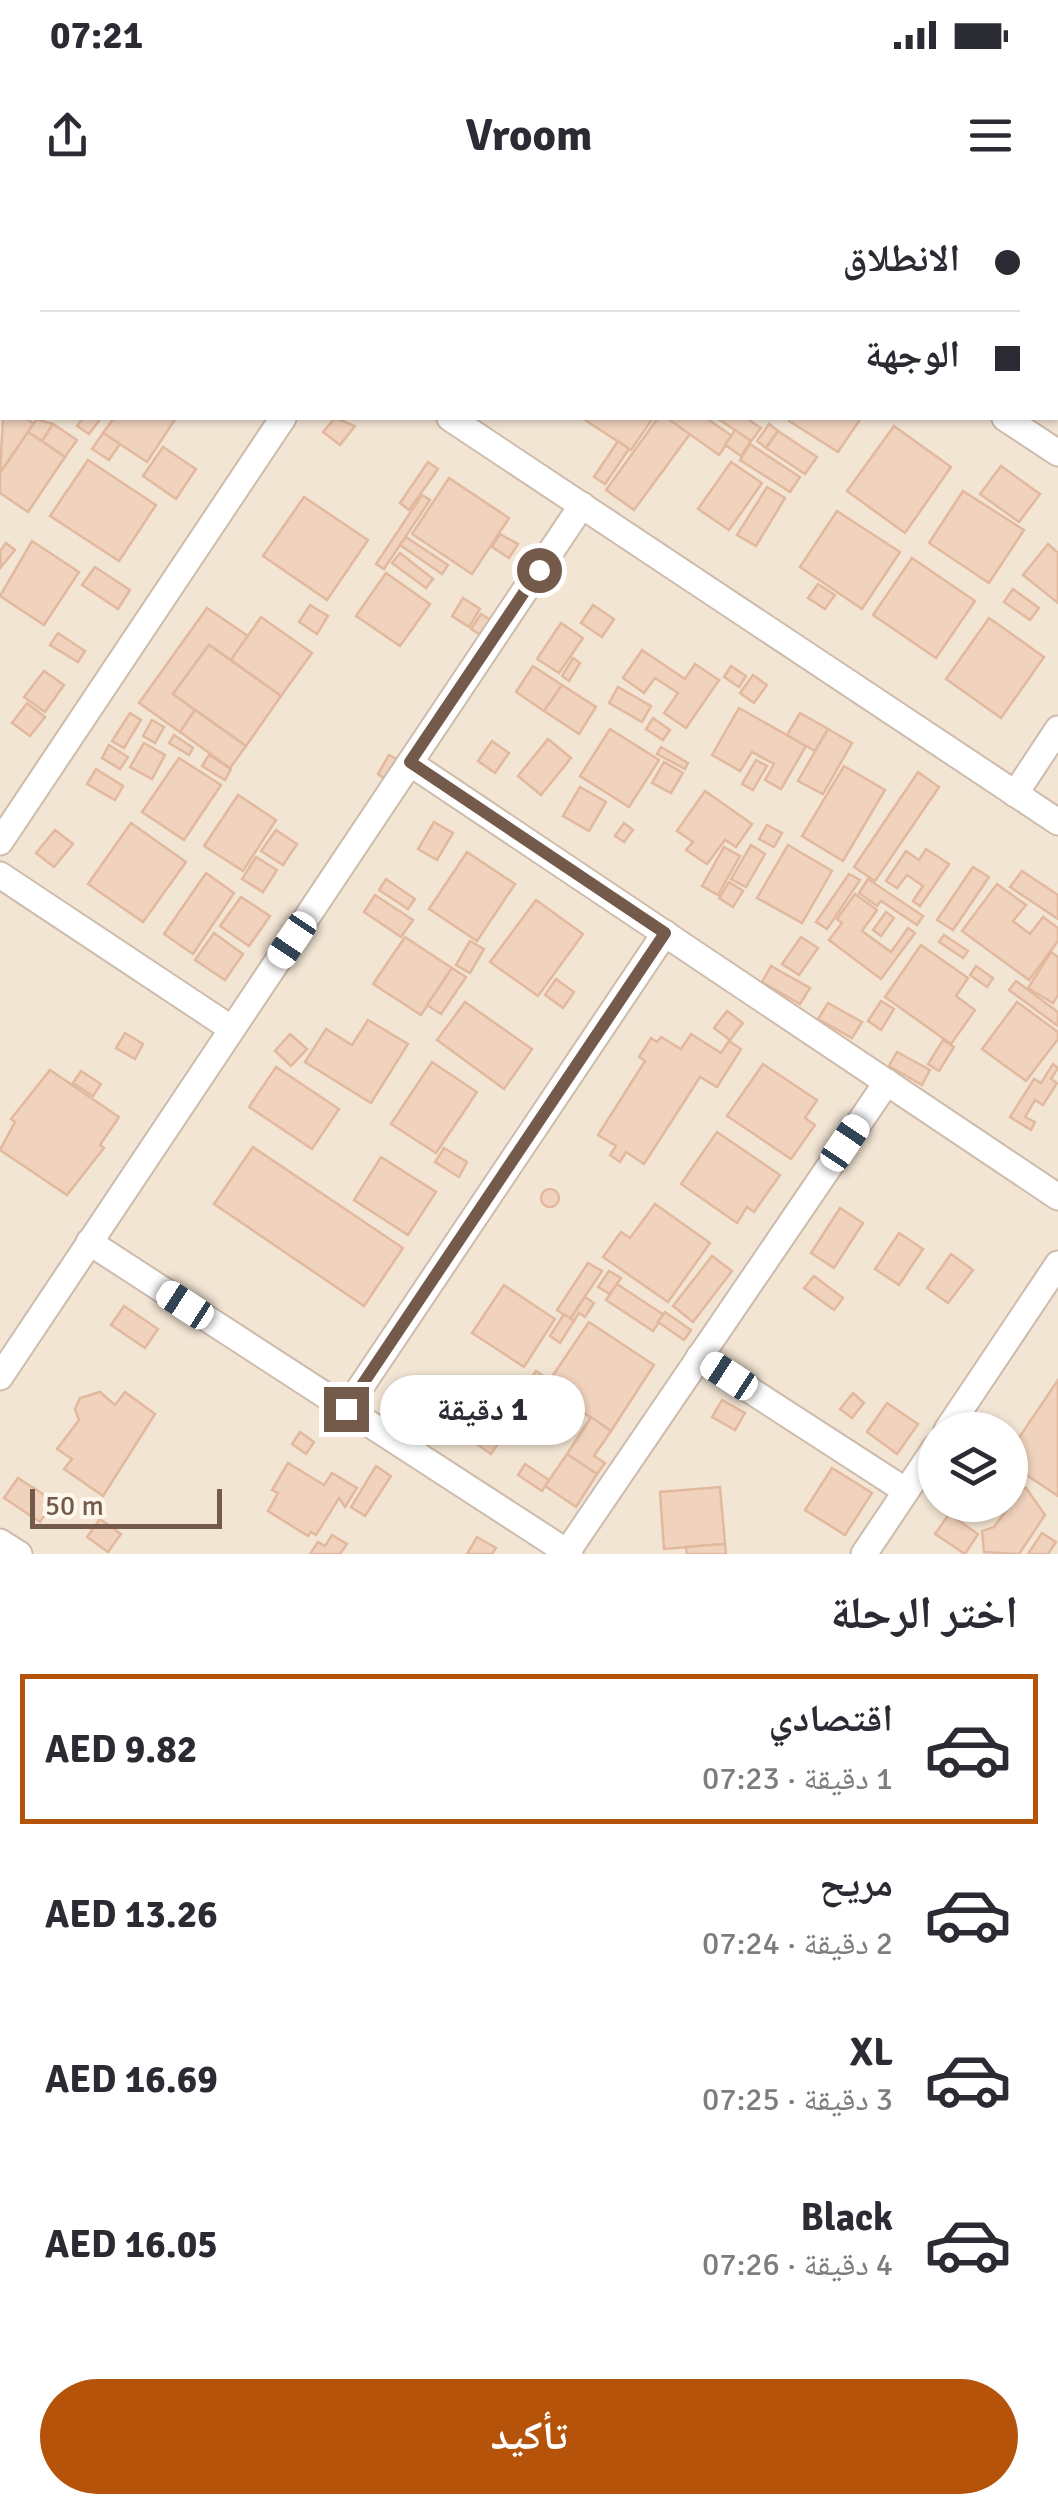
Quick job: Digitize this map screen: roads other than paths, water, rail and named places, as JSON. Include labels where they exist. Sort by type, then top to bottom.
[{"type":"street","points":[[0,842],[282,420]]},
{"type":"street","points":[[453,420],[1058,822]]},
{"type":"street","points":[[1007,420],[1058,453]]},
{"type":"street","points":[[0,1377],[582,506]]},
{"type":"street","points":[[1015,794],[1058,729]]},
{"type":"street","points":[[410,762],[1058,1197]]},
{"type":"street","points":[[0,874],[232,1029]]},
{"type":"street","points":[[346,1409],[665,933]]},
{"type":"street","points":[[89,1242],[568,1553],[887,1082]]},
{"type":"street","points":[[959,1412],[1058,1264]]},
{"type":"street","points":[[699,1357],[906,1491]]},
{"type":"street","points":[[864,1554],[918,1473]]},
{"type":"street","points":[[0,1542],[19,1554]]}]
